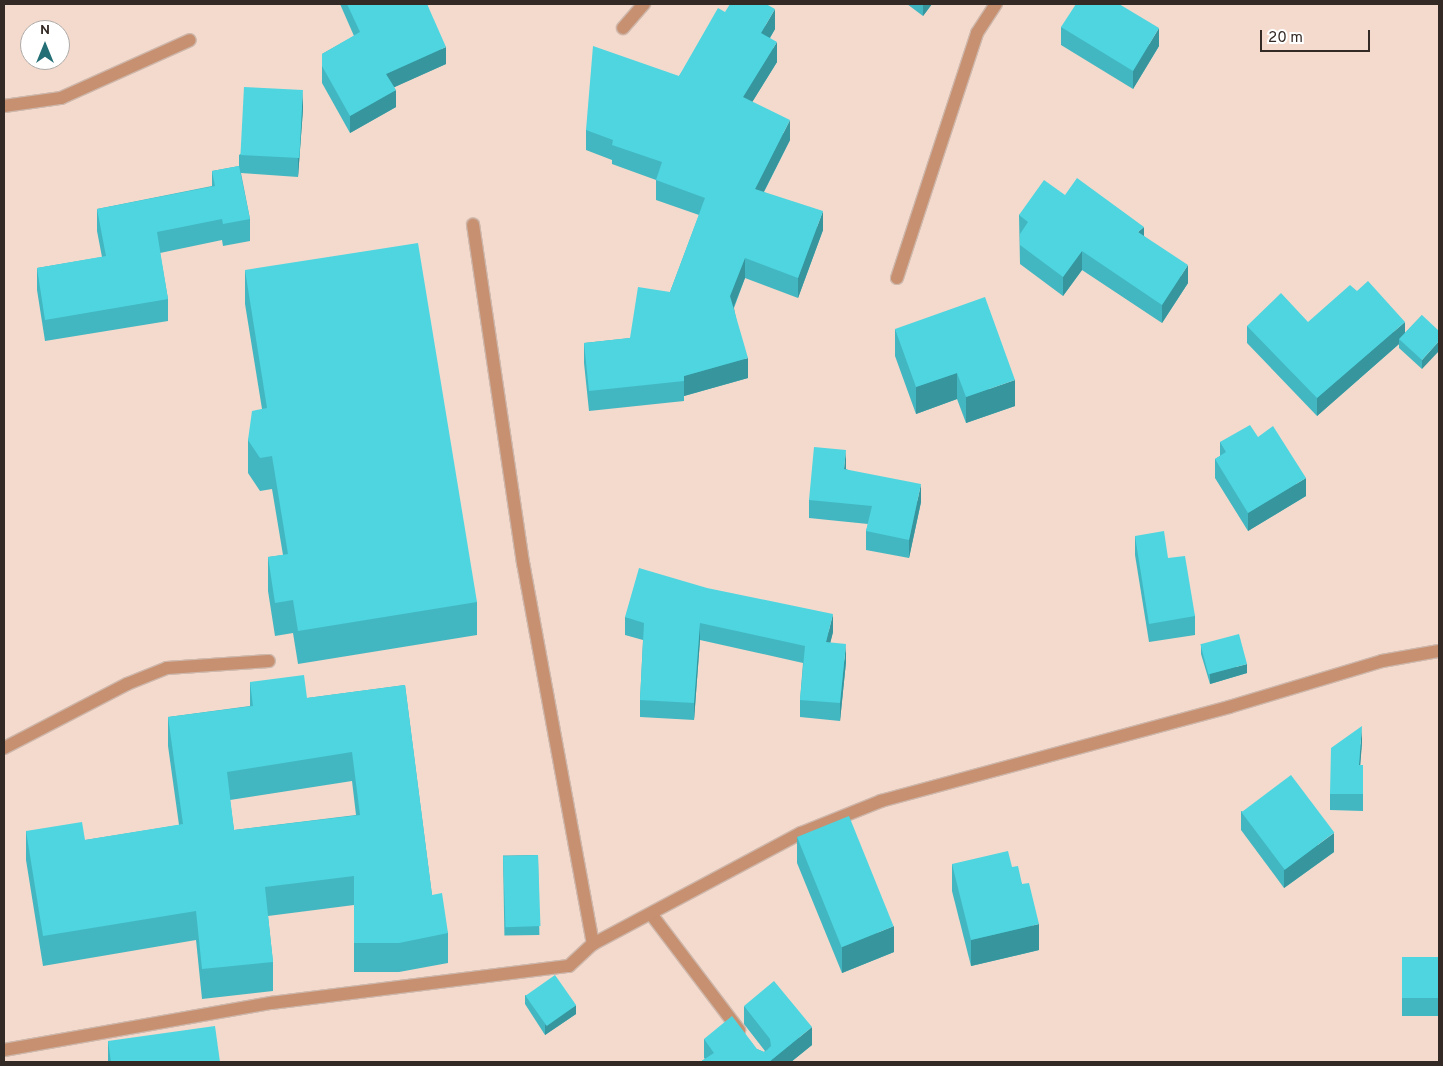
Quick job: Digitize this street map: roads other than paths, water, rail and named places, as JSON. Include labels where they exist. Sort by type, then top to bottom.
[{"type":"street","points":[[623,28],[644,4]]},
{"type":"street","points":[[897,278],[976,33],[996,4]]},
{"type":"street","points":[[4,106],[62,98],[190,40]]},
{"type":"street","points":[[473,225],[523,563],[593,944]]},
{"type":"street","points":[[4,1050],[271,1003],[570,966],[593,944],[801,833],[881,802],[1229,707],[1382,661],[1439,651]]},
{"type":"street","points":[[4,748],[127,684],[167,668],[269,661]]},
{"type":"street","points":[[651,914],[745,1038]]}]
